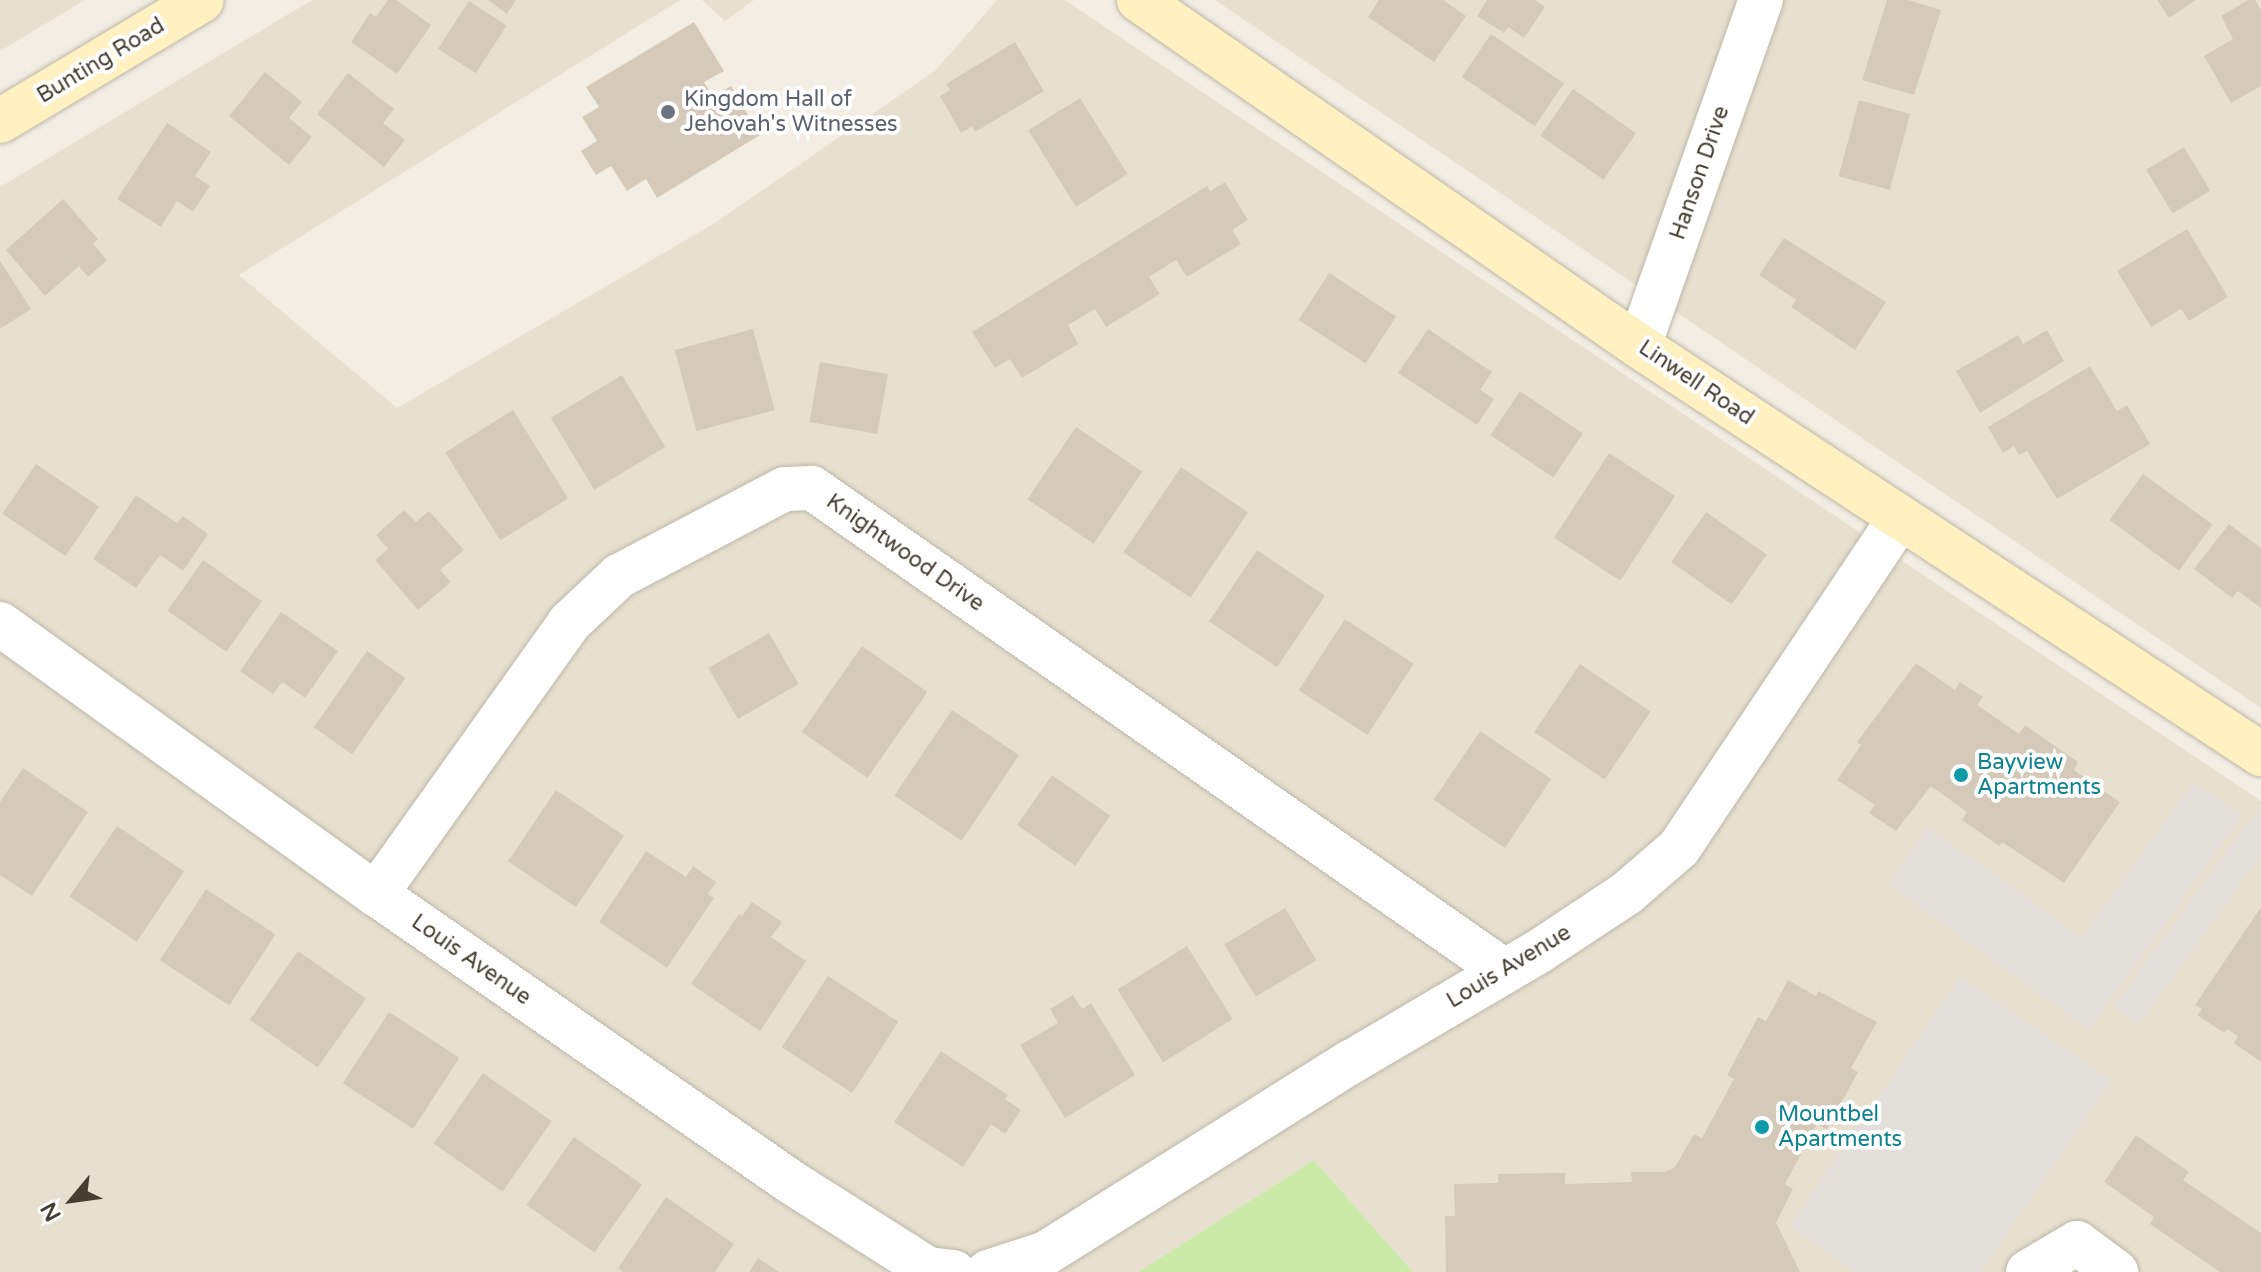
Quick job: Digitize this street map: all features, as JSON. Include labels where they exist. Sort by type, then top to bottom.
[{"type":"main road","name":"Bunting Road","points":[[0,121],[202,0]]},
{"type":"main road","name":"Linwell Road","points":[[1139,0],[1639,346],[2261,754]]},
{"type":"street","name":"Hanson Drive","points":[[1639,346],[1761,0]]},
{"type":"street","name":"Knightwood Drive","points":[[376,894],[569,623],[619,576],[785,489],[812,488],[1503,970]]},
{"type":"street","name":"Louis Avenue","points":[[988,1272],[1046,1253],[1503,970],[1538,952],[1627,893],[1679,848],[1900,518]]},
{"type":"street","name":"Louis Avenue","points":[[0,624],[376,894],[791,1182],[928,1269],[954,1272]]},
{"type":"street","points":[[2028,1272],[2077,1243],[2116,1272]]},
{"type":"shaded area","points":[[0,0],[85,0],[0,51]]},
{"type":"shaded area","points":[[312,0],[680,0],[239,275],[397,408],[715,223],[936,70],[997,0],[1065,0],[2261,801],[2261,1272],[1413,1272],[1314,1160],[1138,1272],[0,1272],[0,187]]},
{"type":"shaded area","points":[[702,0],[754,0],[725,21]]},
{"type":"shaded area","points":[[1215,0],[2261,0],[2261,708]]},
{"type":"shaded area","points":[[2194,782],[2241,816],[2089,1029],[1889,884],[1929,828],[2082,938]]},
{"type":"shaded area","points":[[2259,809],[2261,855],[2138,1024],[2114,1006]]},
{"type":"shaded area","points":[[1961,977],[2111,1081],[1980,1272],[1857,1272],[1790,1226]]},
{"type":"green space","points":[[1314,1160],[1413,1272],[1138,1272]]},
{"type":"building","points":[[388,0],[396,0],[431,25],[397,74],[351,42],[370,13],[376,17]]},
{"type":"building","points":[[488,0],[516,0],[507,14]]},
{"type":"building","points":[[1379,0],[1443,0],[1466,16],[1434,62],[1368,17]]},
{"type":"building","points":[[1487,0],[1535,0],[1545,7],[1524,38],[1508,27],[1504,33],[1477,16]]},
{"type":"building","points":[[1887,0],[1908,0],[1941,10],[1914,95],[1862,80]]},
{"type":"building","points":[[2157,0],[2196,0],[2169,18]]},
{"type":"building","points":[[2248,0],[2255,0],[2261,10],[2261,86],[2231,103],[2204,56],[2233,39],[2221,16]]},
{"type":"building","points":[[469,1],[507,26],[476,73],[438,49]]},
{"type":"building","name":"Kingdom Hall of Jehovah's Witnesses","points":[[694,22],[724,71],[704,82],[713,97],[731,86],[760,135],[657,198],[646,179],[627,191],[611,166],[596,175],[581,151],[597,141],[582,117],[599,107],[586,87]]},
{"type":"building","points":[[1491,34],[1564,83],[1535,126],[1462,77]]},
{"type":"building","points":[[1015,42],[1044,91],[975,132],[972,126],[961,133],[940,96],[950,90],[946,84]]},
{"type":"building","points":[[265,72],[302,102],[289,118],[312,137],[289,165],[229,116]]},
{"type":"building","points":[[348,73],[394,109],[383,123],[405,140],[384,167],[317,114]]},
{"type":"building","points":[[1573,89],[1636,133],[1603,180],[1540,136]]},
{"type":"building","points":[[1080,98],[1128,174],[1076,207],[1028,130]]},
{"type":"building","points":[[1859,100],[1910,114],[1890,190],[1839,176]]},
{"type":"building","points":[[167,123],[211,152],[195,176],[210,186],[193,212],[177,201],[161,227],[117,199]]},
{"type":"building","points":[[2184,147],[2210,191],[2173,213],[2146,170]]},
{"type":"building","points":[[1225,182],[1248,220],[1232,230],[1241,244],[1187,277],[1176,260],[1149,277],[1160,294],[1106,327],[1095,309],[1068,325],[1078,344],[1022,378],[1010,359],[995,368],[972,332],[1207,186],[1210,191]]},
{"type":"building","points":[[63,199],[98,239],[93,244],[107,260],[88,277],[79,266],[45,296],[6,250]]},
{"type":"building","points":[[2187,229],[2228,297],[2189,321],[2181,309],[2151,327],[2117,271]]},
{"type":"building","points":[[1784,238],[1886,302],[1855,350],[1791,307],[1796,300],[1759,275]]},
{"type":"building","points":[[0,261],[31,309],[0,329]]},
{"type":"building","points":[[1329,273],[1396,317],[1366,364],[1299,320]]},
{"type":"building","points":[[753,329],[775,410],[697,431],[675,350]]},
{"type":"building","points":[[1428,329],[1492,372],[1480,390],[1494,399],[1477,425],[1398,373]]},
{"type":"building","points":[[2047,330],[2064,361],[1980,413],[1956,371],[2018,335],[2023,344]]},
{"type":"building","points":[[820,362],[888,374],[877,434],[809,422]]},
{"type":"building","points":[[2090,366],[2117,411],[2127,405],[2150,444],[2057,499],[2027,451],[2019,455],[2014,446],[2003,453],[1988,427]]},
{"type":"building","points":[[622,375],[665,447],[594,490],[551,418]]},
{"type":"building","points":[[1520,391],[1583,433],[1553,477],[1490,435]]},
{"type":"building","points":[[513,410],[568,498],[500,541],[445,452]]},
{"type":"building","points":[[1076,427],[1142,472],[1094,544],[1027,499]]},
{"type":"building","points":[[1609,453],[1675,496],[1620,581],[1554,538]]},
{"type":"building","points":[[36,464],[99,506],[65,556],[2,514]]},
{"type":"building","points":[[1181,467],[1248,512],[1191,598],[1123,552]]},
{"type":"building","points":[[2143,474],[2213,525],[2179,571],[2109,520]]},
{"type":"building","points":[[136,495],[177,523],[183,516],[208,534],[183,571],[160,555],[136,588],[93,559]]},
{"type":"building","points":[[404,510],[416,522],[429,511],[464,550],[440,570],[451,582],[418,610],[375,560],[388,549],[376,535]]},
{"type":"building","points":[[1706,512],[1767,554],[1732,604],[1671,562]]},
{"type":"building","points":[[2229,524],[2261,548],[2261,608],[2238,591],[2232,598],[2194,569]]},
{"type":"building","points":[[1257,550],[1325,596],[1277,667],[1209,621]]},
{"type":"building","points":[[203,560],[262,601],[226,652],[167,611]]},
{"type":"building","points":[[281,612],[338,651],[305,698],[282,682],[273,694],[240,671]]},
{"type":"building","points":[[1345,619],[1414,664],[1367,735],[1299,690]]},
{"type":"building","points":[[769,633],[798,684],[738,719],[708,668]]},
{"type":"building","points":[[862,646],[928,692],[867,778],[802,732]]},
{"type":"building","points":[[367,651],[406,678],[352,754],[314,727]]},
{"type":"building","name":"Bayview Apartments","points":[[1916,663],[1955,690],[1960,682],[1983,697],[1977,705],[2019,734],[2025,725],[2078,762],[2074,770],[2120,802],[2064,883],[2002,842],[1999,846],[1962,820],[1967,812],[1931,786],[1896,831],[1869,813],[1875,805],[1837,780],[1861,745],[1857,742]]},
{"type":"building","points":[[1580,664],[1650,712],[1605,780],[1534,732]]},
{"type":"building","points":[[952,710],[1019,755],[962,841],[894,795]]},
{"type":"building","points":[[1480,731],[1551,779],[1505,848],[1434,800]]},
{"type":"building","points":[[23,768],[88,812],[32,896],[0,875],[0,802]]},
{"type":"building","points":[[1052,775],[1110,816],[1075,866],[1017,825]]},
{"type":"building","points":[[556,790],[624,836],[576,907],[508,861]]},
{"type":"building","points":[[117,826],[184,871],[137,942],[69,896]]},
{"type":"building","points":[[646,851],[686,877],[693,866],[716,882],[708,894],[714,898],[667,968],[599,922]]},
{"type":"building","points":[[206,889],[276,934],[229,1005],[160,960]]},
{"type":"building","points":[[752,902],[782,922],[771,937],[806,961],[760,1031],[691,984],[739,914],[742,916]]},
{"type":"building","points":[[2261,907],[2261,1062],[2234,1043],[2238,1036],[2227,1029],[2224,1033],[2197,1015],[2202,1009],[2195,1005]]},
{"type":"building","points":[[1285,908],[1316,960],[1256,997],[1224,945]]},
{"type":"building","points":[[1187,946],[1233,1019],[1163,1062],[1117,989]]},
{"type":"building","points":[[298,951],[366,999],[318,1067],[250,1020]]},
{"type":"building","points":[[828,976],[898,1022],[852,1093],[782,1047]]},
{"type":"building","name":"Mountbel Apartments","points":[[1788,980],[1816,996],[1818,991],[1877,1022],[1851,1068],[1858,1072],[1827,1129],[1817,1124],[1785,1184],[1793,1189],[1776,1223],[1800,1272],[1446,1272],[1445,1216],[1455,1216],[1454,1184],[1498,1183],[1498,1174],[1565,1173],[1565,1184],[1632,1182],[1631,1172],[1665,1172],[1675,1167],[1694,1134],[1702,1138],[1734,1079],[1727,1075],[1758,1017],[1766,1021]]},
{"type":"building","points":[[1073,995],[1082,1009],[1091,1003],[1135,1075],[1065,1118],[1020,1045],[1058,1023],[1050,1009]]},
{"type":"building","points":[[389,1012],[459,1058],[413,1129],[343,1083]]},
{"type":"building","points":[[941,1051],[1008,1095],[1005,1099],[1021,1110],[1005,1134],[991,1124],[963,1167],[894,1122]]},
{"type":"building","points":[[483,1073],[552,1121],[502,1192],[434,1143]]},
{"type":"building","points":[[2136,1135],[2189,1172],[2183,1180],[2261,1233],[2261,1272],[2220,1272],[2150,1224],[2154,1217],[2104,1182]]},
{"type":"building","points":[[574,1137],[642,1185],[594,1253],[526,1205]]},
{"type":"building","points":[[666,1197],[734,1244],[715,1272],[623,1272],[618,1268]]},
{"type":"building","points":[[758,1258],[779,1272],[749,1272]]},
{"type":"place","name":"Kingdom Hall of Jehovah's Witnesses","points":[[668,112]]},
{"type":"place","name":"Bayview Apartments","points":[[1961,775]]},
{"type":"place","name":"Mountbel Apartments","points":[[1762,1127]]}]
